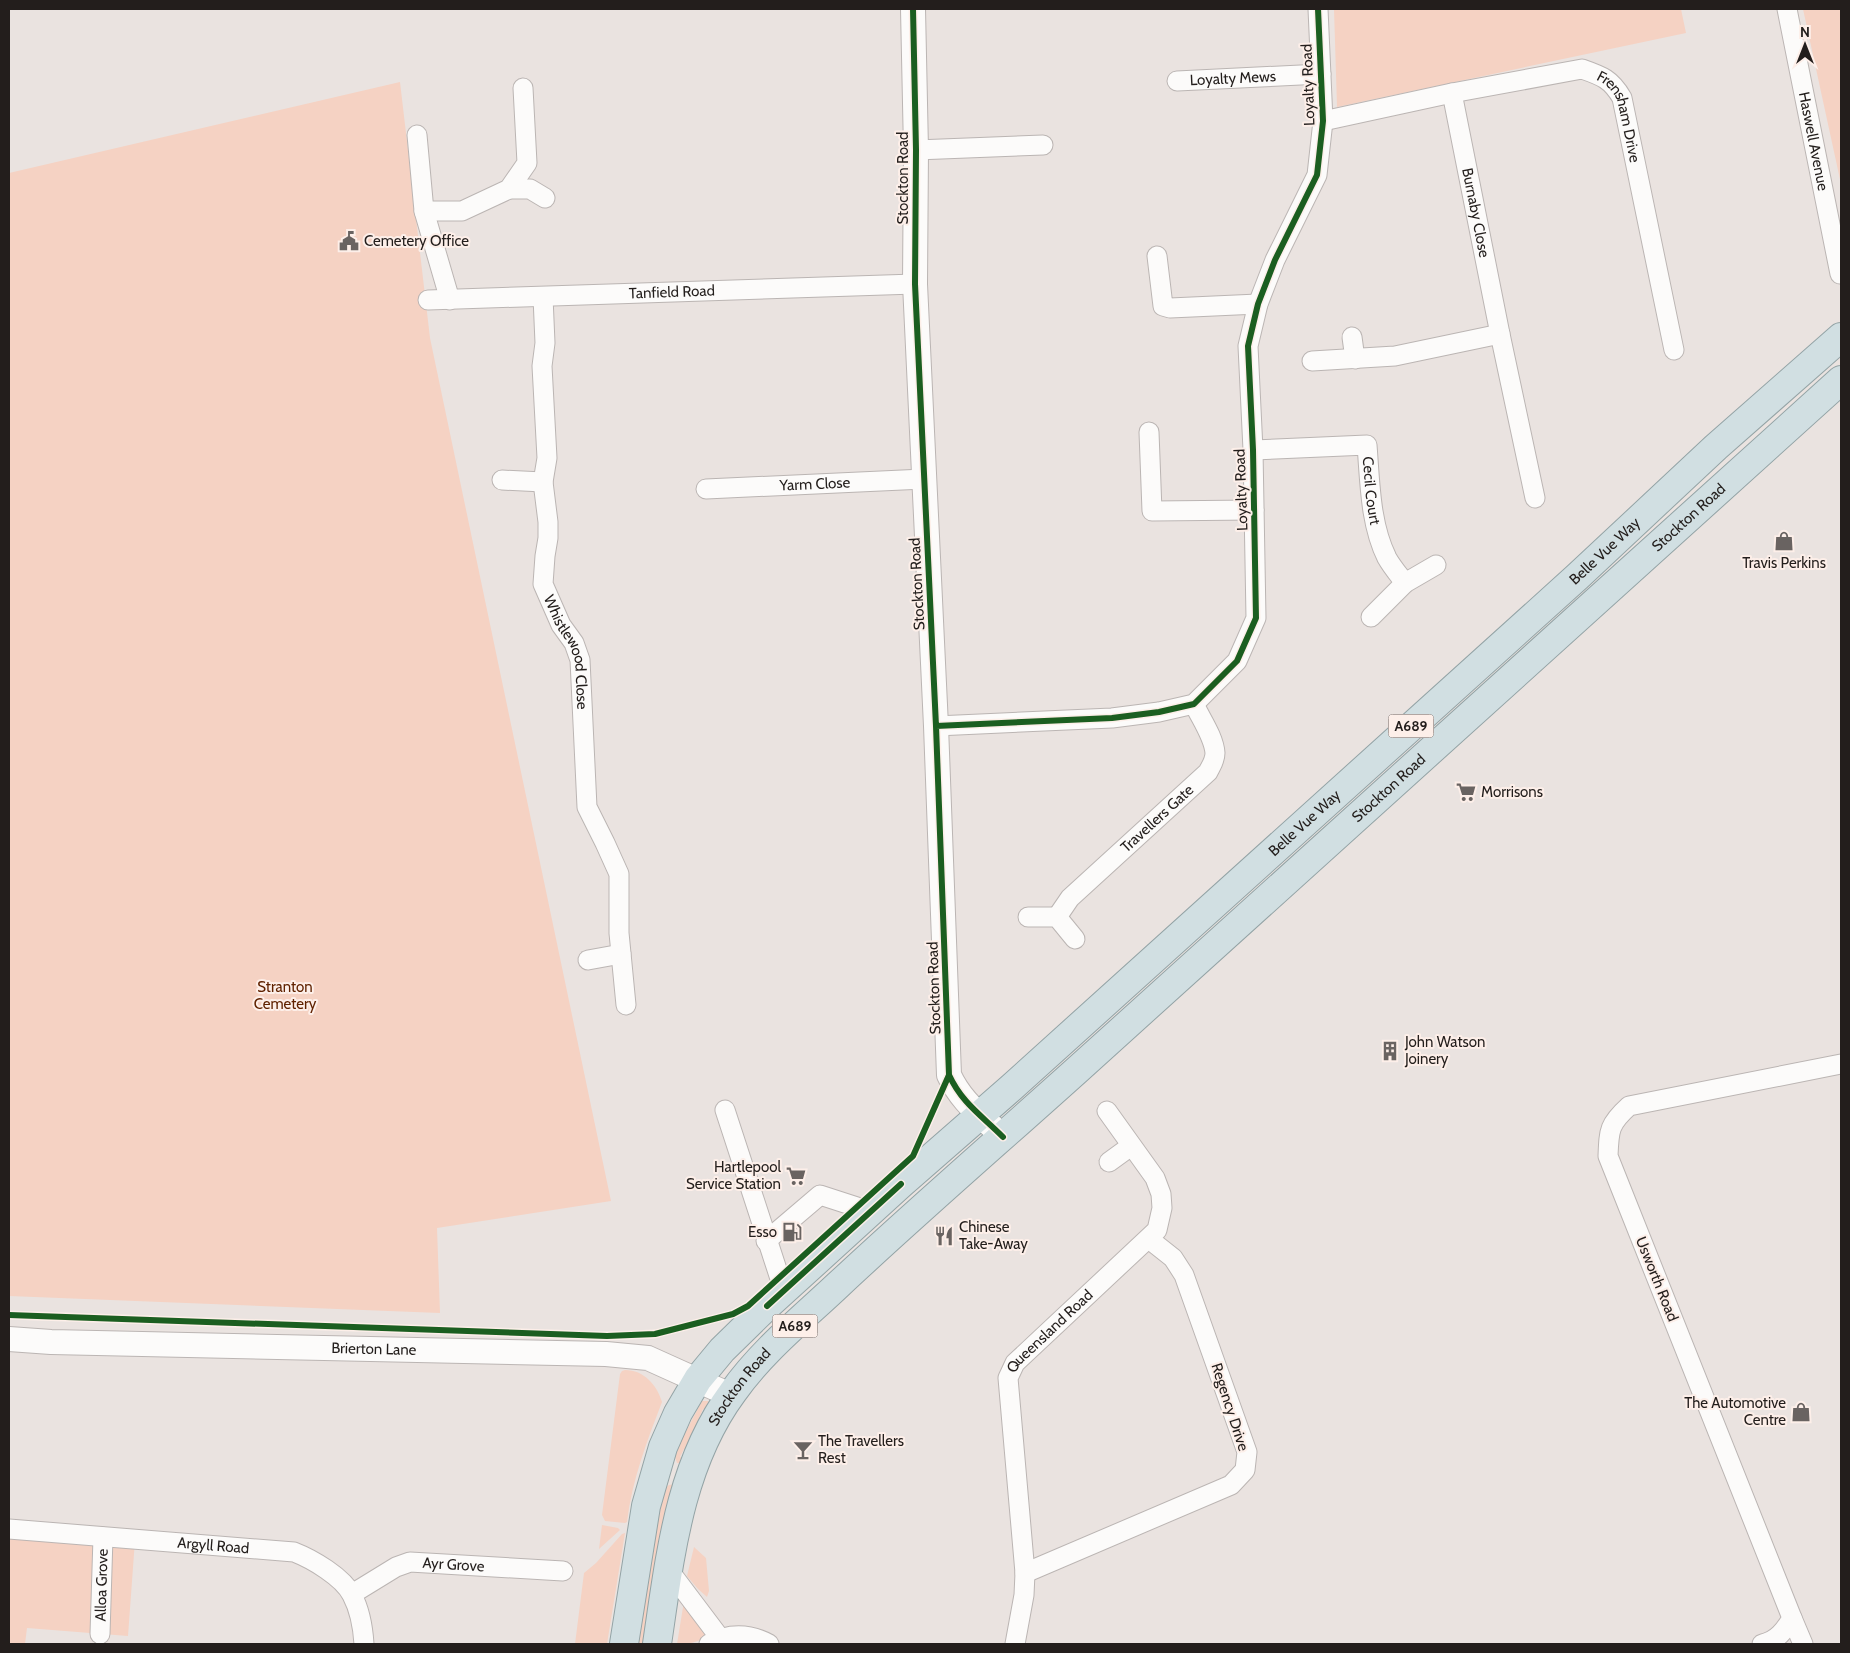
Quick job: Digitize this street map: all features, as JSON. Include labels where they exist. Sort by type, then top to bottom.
[{"type":"highway","name":"Belle Vue Way","points":[[775,1299],[1569,583],[1716,447],[1841,337]]},
{"type":"highway","name":"Stockton Road","points":[[656,1644],[668,1569],[681,1502],[688,1478],[705,1438],[730,1395],[755,1364],[900,1226],[1003,1136],[1841,380]]},
{"type":"highway","name":"A689","points":[[624,1644],[645,1514],[654,1474],[663,1447],[678,1413],[698,1379],[722,1350],[775,1299]]},
{"type":"street","name":"Stockton Road","points":[[913,9],[916,150],[915,284],[936,726],[949,1075],[957,1091],[967,1104],[1003,1136]]},
{"type":"street","name":"Loyalty Road","points":[[1194,704],[1237,661],[1256,618],[1253,450],[1248,346],[1258,304],[1275,260],[1317,175],[1323,121],[1318,9]]},
{"type":"street","name":"Haswell Avenue","points":[[1788,9],[1840,274]]},
{"type":"street","name":"Frensham Drive","points":[[1323,121],[1452,93],[1582,69],[1614,84],[1622,98],[1674,350]]},
{"type":"street","name":"Loyalty Mews","points":[[1177,81],[1321,74]]},
{"type":"street","points":[[424,211],[462,211],[509,188],[527,163],[522,88]]},
{"type":"street","name":"Burnaby Close","points":[[1452,93],[1535,498]]},
{"type":"street","points":[[417,135],[424,211],[450,300]]},
{"type":"street","points":[[916,150],[1043,145]]},
{"type":"street","points":[[509,188],[530,189],[545,198]]},
{"type":"street","points":[[1157,256],[1163,306],[1170,308],[1258,304]]},
{"type":"street","name":"Tanfield Road","points":[[428,300],[915,284]]},
{"type":"street","name":"Whistlewood Close","points":[[543,297],[545,343],[542,366],[547,458],[543,482],[548,522],[543,584],[561,626],[574,643],[580,660],[587,808],[619,874],[619,933],[626,1005]]},
{"type":"street","points":[[1312,361],[1395,356],[1500,334]]},
{"type":"street","points":[[1352,337],[1355,359]]},
{"type":"street","points":[[1148,432],[1152,511],[1254,510]]},
{"type":"street","name":"Cecil Court","points":[[1253,450],[1367,445],[1371,498],[1376,526],[1387,557],[1404,583]]},
{"type":"street","name":"Yarm Close","points":[[706,489],[924,479]]},
{"type":"street","points":[[502,480],[543,482]]},
{"type":"street","points":[[1371,617],[1404,583],[1436,565]]},
{"type":"street","points":[[936,726],[1112,718],[1159,712],[1194,704]]},
{"type":"street","name":"Travellers Gate","points":[[1057,918],[1070,898],[1208,772],[1214,763],[1215,753],[1212,741],[1194,704]]},
{"type":"street","points":[[1028,918],[1057,918],[1075,938]]},
{"type":"street","points":[[588,960],[621,954]]},
{"type":"street","name":"Usworth Road","points":[[1803,1644],[1608,1156],[1609,1132],[1616,1118],[1629,1106],[1841,1064]]},
{"type":"street","points":[[725,1110],[766,1241],[775,1299]]},
{"type":"street","name":"Queensland Road","points":[[1015,1644],[1024,1595],[1025,1573],[1008,1378],[1015,1362],[1157,1230],[1162,1208],[1162,1194],[1155,1178],[1107,1111]]},
{"type":"street","points":[[1109,1162],[1131,1146]]},
{"type":"street","points":[[766,1241],[820,1195],[857,1207],[874,1210]]},
{"type":"street","name":"Regency Drive","points":[[1025,1573],[1231,1485],[1246,1470],[1247,1452],[1184,1274],[1173,1258],[1148,1239]]},
{"type":"street","name":"Brierton Lane","points":[[9,1339],[51,1342],[606,1354],[648,1358],[730,1395]]},
{"type":"street","name":"Argyll Road","points":[[9,1529],[294,1552],[310,1558],[326,1568],[352,1594],[362,1625],[364,1644]]},
{"type":"street","name":"Alloa Grove","points":[[100,1634],[103,1537]]},
{"type":"street","name":"Ayr Grove","points":[[352,1594],[396,1567],[410,1562],[563,1571]]},
{"type":"street","points":[[668,1569],[715,1641],[744,1635],[758,1638],[768,1644]]},
{"type":"street","points":[[1762,1644],[1769,1643],[1785,1631],[1792,1618]]},
{"type":"green space","points":[[1334,9],[1681,9],[1686,33],[1337,107]]},
{"type":"green space","points":[[1803,9],[1841,9],[1841,184]]},
{"type":"green space","name":"Stranton Cemetery","points":[[400,82],[430,338],[611,1201],[437,1228],[440,1313],[9,1296],[9,173]]},
{"type":"green space","points":[[625,1370],[638,1373],[649,1380],[657,1390],[662,1402],[641,1461],[632,1491],[627,1522],[625,1523],[605,1521],[602,1515],[620,1374]]},
{"type":"green space","points":[[702,1401],[708,1401],[710,1404],[708,1412],[703,1409],[699,1418],[705,1420],[689,1451],[684,1449],[680,1457],[685,1459],[682,1463],[677,1463],[674,1454]]},
{"type":"green space","points":[[675,1484],[648,1644],[635,1644],[657,1514],[663,1490],[669,1485]]},
{"type":"green space","points":[[602,1525],[620,1530],[599,1549]]},
{"type":"green space","points":[[9,1531],[135,1540],[128,1636],[27,1628],[25,1644],[9,1644]]},
{"type":"green space","points":[[625,1533],[607,1644],[575,1644],[584,1573]]},
{"type":"green space","points":[[694,1547],[706,1558],[709,1591],[707,1597],[687,1576]]},
{"type":"green space","points":[[684,1601],[716,1634],[693,1642],[677,1644]]},
{"type":"cycle path","points":[[913,9],[916,150],[915,284],[936,726],[949,1075],[966,1101],[1003,1137]]},
{"type":"cycle path","points":[[936,726],[1112,718],[1159,712],[1194,704],[1237,661],[1256,618],[1253,450],[1248,346],[1258,304],[1275,260],[1317,175],[1323,121],[1318,9]]},
{"type":"cycle path","points":[[9,1315],[607,1336],[655,1334],[733,1314],[748,1306],[913,1156],[949,1075]]},
{"type":"cycle path","points":[[767,1306],[901,1184]]},
{"type":"place","name":"Cemetery Office","points":[[349,241]]},
{"type":"place","name":"Travis Perkins","points":[[1784,541]]},
{"type":"place","name":"Morrisons","points":[[1466,792]]},
{"type":"place","name":"John Watson Joinery","points":[[1390,1051]]},
{"type":"place","name":"Hartlepool Service Station","points":[[796,1176]]},
{"type":"place","name":"Esso","points":[[792,1232]]},
{"type":"place","name":"Chinese Take-Away","points":[[944,1236]]},
{"type":"place","name":"The Automotive Centre","points":[[1801,1412]]},
{"type":"place","name":"The Travellers Rest","points":[[803,1450]]}]
